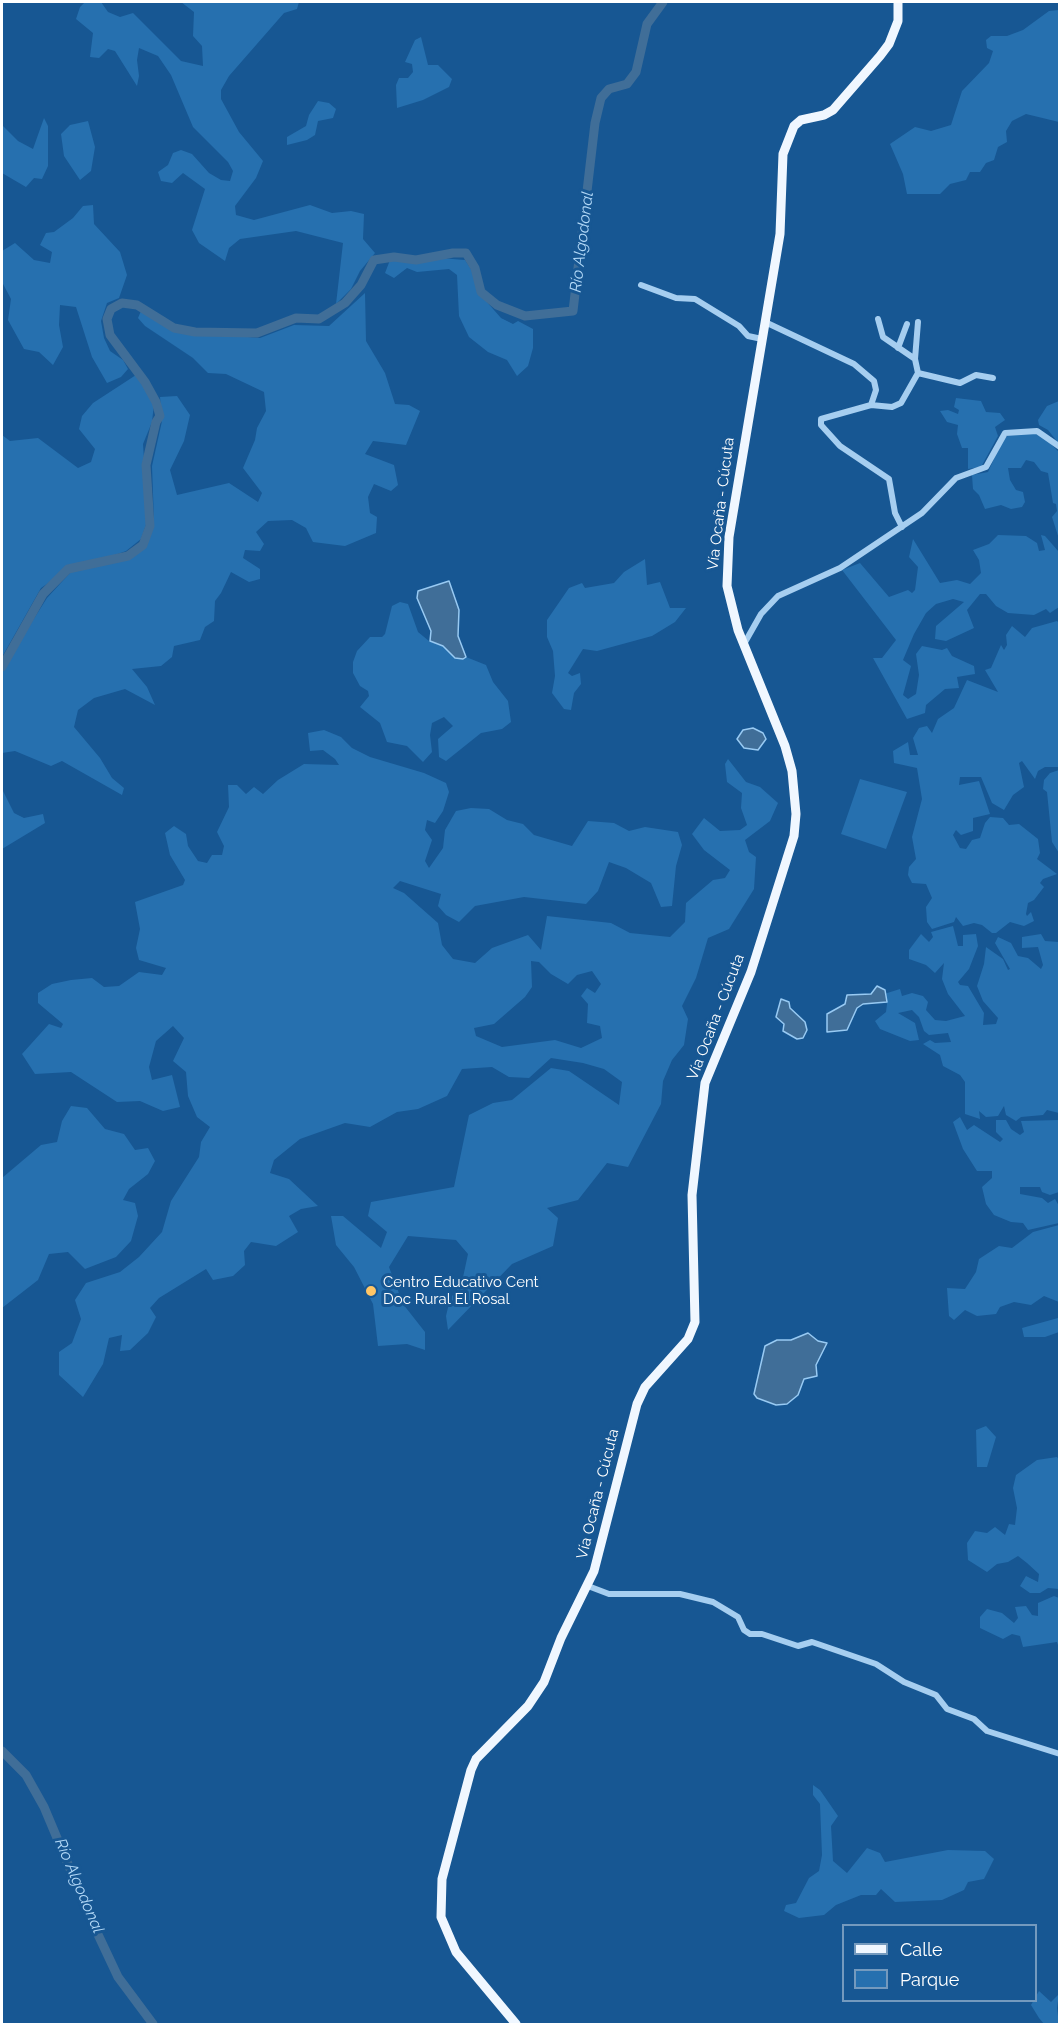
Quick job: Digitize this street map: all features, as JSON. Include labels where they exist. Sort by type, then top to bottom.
[{"type":"main road","name":"Vía Ocaña - Cúcuta","points":[[516,2025],[456,1952],[441,1917],[442,1879],[471,1770],[476,1759],[536,1696],[588,1586],[597,1561],[638,1404],[645,1387],[688,1339],[696,1322],[692,1195],[705,1083],[751,972],[794,836],[796,814],[792,771],[785,746],[729,601],[727,563],[780,234],[781,170],[787,139],[794,126],[801,120],[824,115],[843,102],[889,44],[898,21],[898,2]]},
{"type":"street","points":[[641,285],[676,298],[695,299],[739,326],[748,336],[762,339]]},
{"type":"street","points":[[878,319],[883,337],[915,358]]},
{"type":"street","points":[[902,527],[896,513],[889,479],[840,446],[821,425],[821,419],[871,405],[892,407],[902,403],[918,373],[915,358],[918,321]]},
{"type":"street","points":[[765,322],[861,368],[876,385],[871,405]]},
{"type":"street","points":[[898,348],[907,324]]},
{"type":"street","points":[[918,373],[960,383],[976,375],[993,378]]},
{"type":"street","points":[[744,644],[761,614],[778,596],[840,568],[922,513],[956,478],[986,467],[1005,433],[1037,431],[1059,447]]},
{"type":"street","points":[[588,1586],[609,1594],[680,1594],[713,1602],[738,1617],[744,1630],[750,1634],[762,1634],[798,1646],[812,1642],[876,1664],[904,1682],[936,1695],[947,1709],[974,1719],[987,1731],[1059,1754]]},
{"type":"green space","points":[[85,2],[101,2],[108,12],[120,17],[133,13],[181,61],[203,66],[202,46],[193,36],[194,12],[181,2],[299,2],[297,9],[284,13],[229,76],[221,90],[221,99],[239,132],[263,161],[256,178],[235,206],[236,215],[254,220],[310,205],[332,213],[351,211],[364,214],[363,239],[375,253],[360,271],[351,289],[336,304],[343,243],[296,231],[240,239],[229,248],[225,261],[199,243],[192,230],[205,189],[183,173],[172,183],[161,181],[158,172],[168,165],[173,153],[181,150],[192,154],[209,173],[221,180],[230,181],[233,171],[228,162],[193,127],[171,75],[158,56],[139,48],[137,86],[115,51],[108,49],[99,58],[90,57],[93,33],[76,19],[80,7]]},
{"type":"green space","points":[[1059,10],[1059,122],[1026,114],[1012,121],[1006,131],[1007,142],[998,147],[994,160],[986,163],[980,172],[970,172],[966,180],[950,184],[940,194],[907,194],[903,174],[890,144],[915,127],[931,131],[951,125],[962,91],[989,63],[993,51],[987,48],[986,40],[991,36],[1007,36],[1023,30],[1049,11]]},
{"type":"green space","points":[[421,37],[428,65],[438,65],[452,79],[449,87],[423,100],[397,108],[396,85],[399,78],[408,78],[413,72],[412,64],[405,62],[415,40]]},
{"type":"green space","points":[[318,101],[329,103],[336,109],[333,118],[318,121],[315,135],[307,140],[287,145],[287,137],[306,126],[309,115]]},
{"type":"green space","points":[[44,118],[48,126],[48,166],[42,179],[34,178],[26,187],[2,173],[2,125],[18,141],[33,149]]},
{"type":"green space","points":[[88,121],[95,147],[91,171],[80,180],[64,156],[61,134],[70,125]]},
{"type":"green space","points":[[93,205],[94,224],[120,252],[127,275],[119,298],[107,303],[101,321],[104,338],[110,351],[123,360],[128,369],[121,377],[107,383],[92,357],[76,307],[60,305],[59,325],[63,347],[53,365],[39,352],[24,349],[8,320],[11,299],[2,282],[2,251],[15,243],[34,260],[50,263],[52,252],[40,245],[46,233],[54,232],[73,218],[83,206]]},
{"type":"green space","points":[[440,258],[465,260],[473,272],[479,293],[501,318],[513,324],[518,321],[533,329],[533,348],[528,366],[517,376],[507,360],[488,352],[469,337],[459,316],[457,275],[449,269],[417,272],[407,268],[394,278],[385,273],[390,260],[414,262]]},
{"type":"green space","points":[[365,293],[366,341],[385,373],[395,404],[409,405],[420,411],[406,445],[373,441],[365,454],[394,465],[398,485],[391,491],[374,484],[368,497],[370,513],[377,517],[376,533],[345,546],[313,542],[306,528],[292,520],[268,521],[256,532],[264,544],[260,551],[245,550],[243,558],[260,569],[260,579],[249,582],[231,572],[215,601],[214,621],[205,627],[200,640],[174,646],[172,657],[161,666],[132,669],[147,687],[155,705],[125,689],[94,698],[78,710],[74,727],[100,758],[112,778],[124,788],[122,795],[62,761],[51,766],[15,751],[2,753],[2,669],[47,598],[71,572],[116,562],[146,546],[154,521],[152,466],[162,421],[160,397],[177,396],[190,415],[184,441],[170,470],[177,495],[229,483],[258,502],[262,493],[243,468],[255,440],[257,428],[266,411],[264,392],[226,374],[208,373],[193,358],[145,326],[138,318],[141,311],[176,331],[260,338],[294,325],[329,326]]},
{"type":"green space","points":[[136,375],[154,404],[152,422],[143,444],[148,519],[141,539],[126,551],[101,560],[68,565],[57,577],[41,588],[2,657],[2,435],[10,441],[38,438],[78,468],[91,462],[95,449],[79,429],[82,416],[93,403]]},
{"type":"green space","points":[[956,398],[981,401],[986,412],[1000,413],[1005,420],[995,427],[998,436],[981,467],[968,469],[968,448],[962,448],[957,434],[958,425],[947,422],[940,411],[948,410],[958,414],[959,410],[954,407]]},
{"type":"green space","points":[[1059,401],[1059,444],[1048,430],[1039,425],[1038,420],[1047,406]]},
{"type":"green space","points":[[1012,433],[1035,433],[1047,440],[1059,452],[1059,539],[1052,517],[1057,511],[1056,504],[1053,503],[1048,473],[1041,471],[1034,462],[1026,460],[1021,468],[1008,468],[1010,480],[1016,490],[1023,492],[1025,502],[1022,507],[1011,509],[1001,505],[985,509],[979,495],[973,489],[972,475],[988,472],[1003,439]]},
{"type":"green space","points":[[998,535],[1026,536],[1037,543],[1039,551],[1045,550],[1041,535],[1045,536],[1059,552],[1059,607],[1050,613],[1046,609],[1034,615],[1008,613],[996,606],[986,594],[980,594],[967,610],[974,628],[946,641],[935,639],[936,626],[964,602],[953,599],[936,604],[926,613],[903,660],[911,666],[903,695],[908,699],[916,694],[919,675],[916,654],[922,646],[942,650],[947,648],[952,656],[974,666],[975,674],[957,677],[959,688],[945,689],[926,705],[925,713],[907,719],[873,658],[882,658],[896,640],[842,570],[860,563],[889,597],[908,590],[912,593],[915,590],[918,567],[909,557],[913,539],[940,583],[957,580],[970,584],[981,573],[979,560],[973,550],[989,544]]},
{"type":"green space","points":[[645,559],[647,585],[660,582],[670,608],[686,608],[675,622],[652,636],[597,651],[583,649],[568,673],[572,676],[580,673],[581,684],[574,693],[571,710],[564,709],[552,693],[555,676],[553,651],[547,637],[547,620],[569,588],[582,583],[585,588],[614,583],[624,572]]},
{"type":"green space","points":[[400,602],[408,604],[418,632],[429,641],[443,646],[455,658],[466,657],[486,665],[493,682],[508,701],[511,722],[502,729],[481,733],[446,761],[439,757],[438,739],[453,726],[444,717],[432,723],[430,735],[432,752],[423,762],[407,746],[387,742],[380,723],[360,707],[369,696],[368,691],[360,686],[353,673],[353,662],[357,651],[370,637],[382,637],[385,634],[392,606]]},
{"type":"green space","points":[[1057,621],[1060,624],[1059,767],[1045,767],[1038,771],[1035,779],[1022,761],[1019,763],[1024,787],[1013,795],[1004,810],[992,803],[981,777],[960,777],[959,785],[979,781],[990,814],[973,818],[973,831],[961,835],[956,830],[953,835],[960,848],[966,849],[972,840],[980,838],[985,823],[990,817],[1003,818],[1009,825],[1019,824],[1038,839],[1040,853],[1037,859],[1057,874],[1043,879],[1040,883],[1044,887],[1034,900],[1028,903],[1026,914],[1027,916],[1031,912],[1034,921],[1024,926],[1010,922],[996,933],[992,933],[982,925],[974,923],[963,926],[956,917],[954,922],[932,929],[927,922],[926,907],[932,898],[926,884],[912,883],[908,875],[909,867],[916,859],[912,837],[922,799],[917,768],[894,763],[893,751],[908,742],[910,755],[918,755],[913,738],[919,728],[927,726],[932,733],[938,719],[954,708],[967,680],[998,692],[985,670],[991,668],[1001,645],[1004,650],[1007,645],[1006,635],[1012,626],[1025,637],[1032,628]]},
{"type":"green space","points":[[324,730],[341,737],[352,748],[370,757],[424,773],[446,783],[449,792],[443,811],[435,823],[427,820],[425,830],[432,840],[425,861],[429,868],[443,848],[445,830],[456,811],[471,808],[489,809],[507,820],[523,824],[534,835],[572,846],[588,821],[614,823],[629,831],[645,827],[678,832],[682,845],[676,866],[672,906],[661,907],[651,883],[626,868],[609,862],[598,891],[586,904],[524,897],[475,906],[459,922],[446,915],[438,906],[441,894],[400,881],[393,888],[404,893],[438,923],[442,945],[453,959],[475,963],[492,948],[528,935],[541,950],[547,916],[611,923],[630,933],[670,937],[685,922],[686,903],[713,880],[725,878],[730,870],[704,850],[692,834],[704,818],[720,831],[740,830],[747,825],[741,808],[742,793],[727,782],[725,764],[728,759],[746,782],[760,787],[778,803],[770,821],[745,840],[749,852],[756,857],[754,889],[729,929],[708,938],[696,978],[682,1006],[688,1019],[684,1045],[672,1060],[663,1081],[661,1104],[628,1167],[607,1163],[578,1200],[547,1208],[558,1218],[553,1246],[512,1264],[448,1330],[446,1316],[450,1299],[462,1282],[468,1254],[456,1240],[408,1236],[389,1267],[403,1304],[425,1332],[425,1350],[407,1344],[378,1346],[373,1304],[354,1267],[336,1245],[331,1216],[343,1216],[381,1248],[387,1232],[368,1216],[371,1202],[454,1187],[469,1115],[493,1103],[512,1100],[551,1068],[569,1071],[619,1105],[622,1082],[604,1069],[583,1063],[551,1058],[529,1078],[509,1077],[492,1067],[462,1069],[447,1096],[418,1109],[397,1112],[370,1127],[345,1123],[300,1139],[274,1160],[270,1173],[289,1179],[318,1206],[301,1209],[289,1216],[298,1232],[276,1246],[251,1242],[244,1251],[245,1265],[233,1276],[213,1280],[206,1269],[159,1298],[150,1308],[156,1317],[148,1333],[130,1350],[120,1351],[122,1335],[109,1338],[103,1364],[83,1397],[59,1375],[59,1352],[72,1343],[81,1319],[75,1300],[86,1283],[120,1272],[139,1257],[162,1232],[171,1201],[199,1157],[201,1142],[210,1127],[197,1117],[188,1096],[186,1072],[173,1061],[184,1038],[173,1026],[156,1041],[149,1067],[152,1080],[172,1075],[180,1107],[163,1111],[140,1101],[117,1102],[71,1072],[35,1074],[22,1054],[49,1024],[61,1028],[63,1024],[38,1003],[38,993],[52,984],[71,980],[92,978],[104,987],[119,986],[139,972],[162,975],[166,968],[139,960],[136,948],[140,929],[135,902],[183,885],[185,880],[170,855],[165,833],[174,826],[186,834],[188,846],[198,861],[207,863],[212,855],[222,855],[224,846],[217,832],[229,807],[228,785],[237,785],[246,794],[254,787],[263,794],[278,780],[304,764],[339,765],[323,750],[310,751],[308,733]],"holes":[[[531,961],[539,962],[551,974],[568,984],[577,975],[592,971],[601,984],[595,993],[587,988],[581,996],[588,1004],[587,1023],[600,1026],[602,1038],[581,1048],[555,1040],[502,1047],[476,1036],[474,1028],[494,1024],[525,997],[532,987]]]},
{"type":"green space","points":[[1060,770],[1059,853],[1052,842],[1047,792],[1043,789],[1044,780],[1050,773]]},
{"type":"green space","points":[[860,779],[907,792],[886,849],[841,834]]},
{"type":"green space","points":[[2,789],[14,813],[24,818],[43,814],[45,823],[2,849]]},
{"type":"green space","points":[[953,926],[958,946],[963,946],[963,935],[976,934],[978,946],[969,969],[958,982],[960,985],[968,986],[984,1013],[983,1025],[996,1024],[998,1018],[983,1001],[977,986],[984,964],[986,947],[1003,959],[1008,970],[1010,969],[995,943],[998,937],[1011,943],[1018,956],[1028,958],[1041,969],[1043,965],[1038,947],[1022,948],[1022,937],[1041,934],[1045,941],[1059,942],[1059,1113],[1047,1110],[1043,1115],[1021,1117],[1016,1121],[1006,1115],[1004,1106],[998,1116],[986,1117],[979,1111],[980,1119],[965,1114],[965,1082],[960,1075],[943,1066],[940,1055],[923,1044],[930,1040],[935,1043],[951,1042],[948,1033],[929,1035],[924,1031],[919,1017],[912,1010],[898,1013],[915,1023],[919,1040],[910,1041],[880,1029],[875,1021],[886,1012],[887,1004],[884,994],[900,989],[902,996],[912,993],[923,996],[928,1002],[926,1010],[935,1020],[946,1021],[965,1016],[948,994],[942,979],[944,963],[935,973],[926,965],[909,959],[909,950],[921,934],[929,942],[933,937],[931,932]]},
{"type":"green space","points":[[71,1106],[87,1108],[105,1129],[124,1134],[135,1150],[148,1148],[155,1161],[148,1174],[129,1189],[123,1200],[135,1203],[138,1216],[131,1241],[116,1257],[85,1269],[68,1252],[49,1254],[38,1280],[2,1308],[2,1178],[41,1145],[57,1142],[62,1121]]},
{"type":"green space","points":[[960,1117],[967,1130],[974,1125],[1000,1142],[1003,1139],[996,1132],[996,1120],[1006,1120],[1011,1129],[1020,1135],[1024,1132],[1021,1121],[1059,1120],[1059,1192],[1050,1195],[1042,1192],[1040,1187],[1020,1187],[1020,1194],[1042,1198],[1048,1203],[1055,1199],[1059,1206],[1059,1223],[1028,1230],[1023,1223],[1011,1222],[994,1215],[986,1204],[982,1187],[992,1178],[992,1171],[977,1171],[963,1149],[953,1122]]},
{"type":"green space","points":[[1059,1225],[1059,1302],[1044,1296],[1031,1305],[1014,1302],[1000,1307],[996,1314],[977,1316],[965,1310],[954,1320],[949,1316],[947,1288],[965,1289],[976,1272],[979,1259],[999,1246],[1012,1248],[1033,1232]]},
{"type":"green space","points":[[1058,1318],[1059,1332],[1045,1337],[1024,1337],[1022,1328]]},
{"type":"green space","points":[[986,1426],[996,1437],[987,1467],[977,1467],[976,1430]]},
{"type":"green space","points":[[1057,1457],[1060,1461],[1059,1589],[1048,1588],[1040,1593],[1030,1593],[1020,1586],[1026,1576],[1038,1582],[1039,1574],[1027,1563],[1018,1556],[1008,1562],[997,1564],[987,1572],[968,1560],[967,1543],[975,1531],[987,1533],[995,1527],[1005,1535],[1009,1524],[1015,1525],[1017,1508],[1013,1488],[1016,1475],[1037,1460]]},
{"type":"green space","points":[[1054,1596],[1059,1598],[1059,1648],[1057,1642],[1023,1647],[1020,1636],[1012,1634],[1003,1639],[980,1628],[980,1617],[987,1609],[1002,1613],[1014,1623],[1018,1618],[1015,1607],[1026,1606],[1032,1615],[1038,1616],[1038,1603]]},
{"type":"green space","points":[[813,1785],[820,1790],[838,1816],[831,1826],[833,1861],[847,1873],[867,1848],[880,1853],[885,1862],[948,1850],[985,1851],[994,1859],[984,1879],[968,1882],[964,1890],[942,1900],[895,1902],[881,1889],[876,1895],[861,1895],[836,1905],[824,1915],[799,1918],[784,1911],[786,1905],[796,1903],[809,1878],[819,1871],[822,1855],[820,1804],[813,1795]]},
{"type":"green space","points":[[1039,1991],[1051,2002],[1059,1994],[1057,2008],[1059,2024],[1044,2024],[1039,2018],[1031,2005],[1033,2002],[1037,2002]]},
{"type":"shaded area","points":[[449,581],[459,610],[458,636],[466,657],[463,659],[455,658],[443,646],[430,641],[431,631],[417,598],[418,591]]},
{"type":"shaded area","points":[[753,728],[763,733],[766,739],[758,750],[744,748],[737,739],[743,730]]},
{"type":"shaded area","points":[[877,986],[885,990],[887,1002],[863,1004],[857,1008],[847,1030],[827,1032],[827,1014],[845,1004],[847,995],[871,994]]},
{"type":"shaded area","points":[[781,999],[789,1002],[790,1008],[805,1022],[807,1030],[803,1038],[797,1039],[783,1031],[784,1024],[776,1017]]},
{"type":"shaded area","points":[[808,1333],[818,1341],[827,1343],[816,1365],[817,1376],[804,1379],[798,1395],[787,1404],[776,1405],[757,1398],[754,1394],[765,1346],[777,1340],[791,1340]]},
{"type":"waterway","name":"Río Algodonal","points":[[2,667],[43,594],[68,569],[128,556],[143,545],[150,526],[146,465],[156,422],[160,416],[156,402],[145,382],[110,335],[107,319],[111,309],[122,303],[137,305],[174,328],[195,332],[257,333],[296,318],[319,319],[345,303],[361,285],[374,260],[394,257],[416,260],[453,253],[466,253],[475,268],[481,292],[497,305],[525,316],[573,311],[595,123],[601,98],[609,89],[627,84],[636,72],[647,24],[663,2]]},
{"type":"waterway","name":"Río Algodonal","points":[[2,1751],[26,1775],[44,1807],[118,1977],[153,2024]]},
{"type":"place","name":"Centro Educativo Cent Doc Rural El Rosal","points":[[371,1291]]}]
